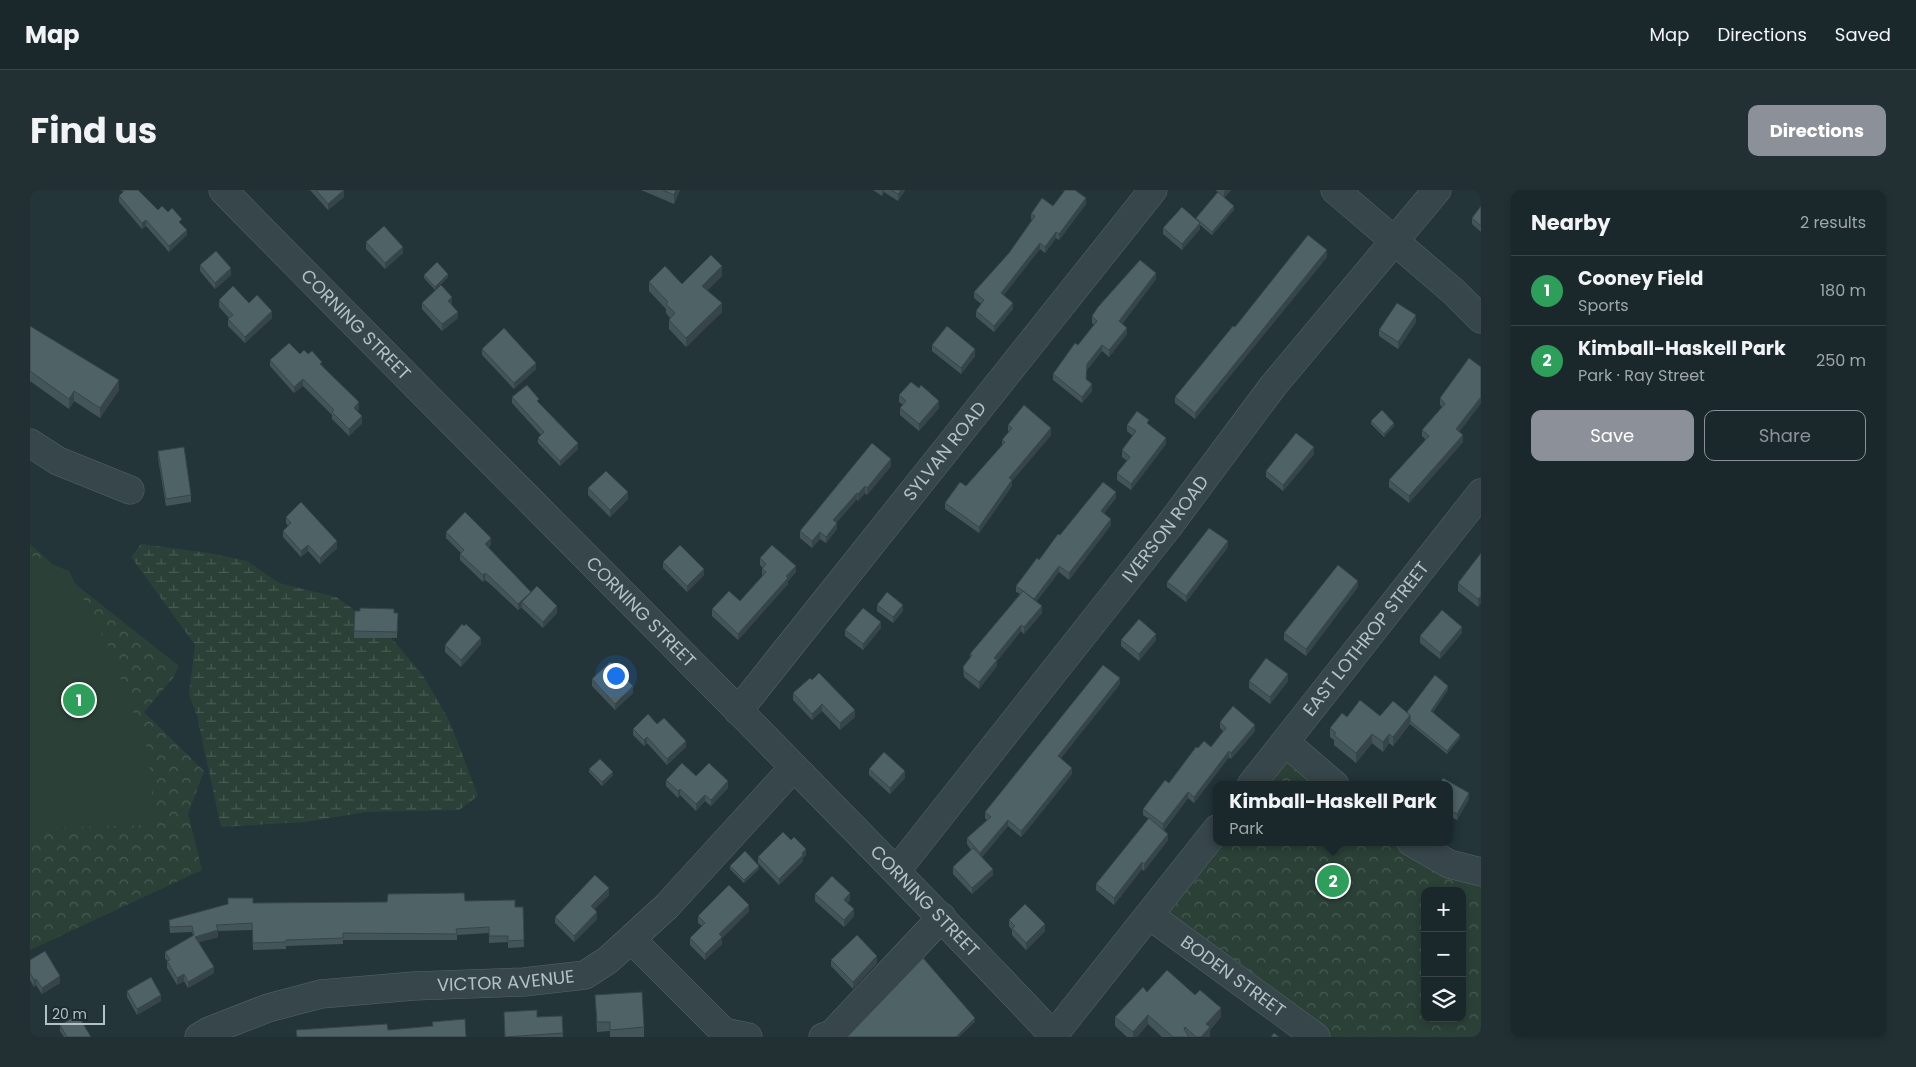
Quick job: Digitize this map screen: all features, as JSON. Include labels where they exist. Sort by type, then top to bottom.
[{"type":"street","name":"CORNING STREET","points":[[224,190],[469,441],[897,870],[1054,1036]]},
{"type":"street","name":"SYLVAN ROAD","points":[[738,710],[1153,190]]},
{"type":"street","points":[[1335,190],[1454,292],[1481,319]]},
{"type":"street","name":"IVERSON ROAD","points":[[897,870],[1168,527],[1274,386],[1437,190]]},
{"type":"street","points":[[30,443],[58,461],[130,490]]},
{"type":"street","name":"EAST LOTHROP STREET","points":[[1254,781],[1481,493]]},
{"type":"street","points":[[1285,742],[1330,781]]},
{"type":"street","name":"VICTOR AVENUE","points":[[199,1037],[209,1031],[268,1008],[322,994],[414,986],[524,982],[585,975],[608,960],[667,906],[794,767]]},
{"type":"street","points":[[1054,1036],[1213,833]]},
{"type":"street","points":[[1418,846],[1450,864],[1481,872]]},
{"type":"street","name":"BODEN STREET","points":[[1149,915],[1316,1037]]},
{"type":"street","points":[[823,1037],[832,1034],[942,917]]},
{"type":"street","points":[[631,939],[724,1032],[748,1037]]},
{"type":"green space","points":[[30,544],[70,580],[179,666],[173,678],[144,712],[204,771],[188,814],[202,870],[30,950]]},
{"type":"green space","points":[[141,544],[209,553],[247,561],[279,583],[336,597],[387,633],[422,674],[449,720],[478,796],[459,810],[367,812],[305,822],[221,827],[197,716],[189,694],[195,645],[131,557]]},
{"type":"green space","points":[[30,555],[69,571],[109,648],[148,751],[155,825],[30,828]]},
{"type":"green space","points":[[1285,742],[1333,781],[1258,781]]},
{"type":"green space","points":[[1214,846],[1420,846],[1481,872],[1481,1037],[1313,1037],[1155,925]]},
{"type":"building","points":[[125,190],[138,190],[158,210],[162,206],[168,212],[172,208],[182,219],[179,222],[187,230],[169,246],[146,220],[142,223],[119,196]]},
{"type":"building","points":[[316,190],[344,190],[328,204]]},
{"type":"building","points":[[663,190],[676,190],[674,195]]},
{"type":"building","points":[[891,190],[901,190],[898,194]]},
{"type":"building","points":[[1065,190],[1075,190],[1086,198],[1059,234],[1056,232],[1045,247],[1040,243],[1001,293],[1013,303],[994,326],[976,311],[984,300],[974,292],[1009,253],[1035,216],[1031,214],[1042,198],[1053,206]]},
{"type":"building","points":[[1218,192],[1234,206],[1212,232],[1196,218]]},
{"type":"building","points":[[1481,206],[1481,226],[1472,218]]},
{"type":"building","points":[[1182,207],[1200,223],[1182,244],[1163,228]]},
{"type":"building","points":[[384,226],[403,247],[385,263],[366,242]]},
{"type":"building","points":[[1308,235],[1327,250],[1195,413],[1175,397],[1233,326],[1235,327]]},
{"type":"building","points":[[216,251],[231,268],[215,283],[200,265]]},
{"type":"building","points":[[711,255],[722,266],[702,286],[722,303],[686,338],[669,320],[675,313],[666,304],[668,302],[649,282],[665,266],[682,284]]},
{"type":"building","points":[[1140,260],[1156,273],[1119,321],[1127,328],[1109,350],[1102,345],[1087,364],[1086,379],[1092,384],[1082,397],[1053,374],[1075,343],[1078,345],[1097,321],[1092,316],[1098,307]]},
{"type":"building","points":[[437,262],[448,274],[435,287],[424,275]]},
{"type":"building","points":[[441,285],[452,297],[448,301],[458,312],[442,324],[422,303]]},
{"type":"building","points":[[233,286],[249,303],[257,295],[272,311],[245,337],[228,319],[233,315],[219,300]]},
{"type":"building","points":[[1397,303],[1416,315],[1398,342],[1379,330]]},
{"type":"building","points":[[30,326],[119,380],[100,408],[74,391],[69,399],[30,371]]},
{"type":"building","points":[[947,326],[975,349],[961,368],[932,345]]},
{"type":"building","points":[[504,328],[536,363],[514,383],[482,349]]},
{"type":"building","points":[[289,343],[300,354],[304,350],[308,354],[312,351],[322,362],[320,364],[359,402],[354,408],[362,416],[349,429],[332,412],[334,410],[303,379],[294,387],[270,360]]},
{"type":"building","points":[[1469,358],[1481,367],[1481,397],[1456,429],[1463,435],[1409,496],[1389,480],[1429,436],[1422,430],[1445,404],[1440,398]]},
{"type":"building","points":[[911,382],[919,388],[921,385],[939,401],[919,424],[900,408],[906,401],[899,395]]},
{"type":"building","points":[[527,385],[539,399],[537,401],[578,443],[560,461],[538,438],[544,432],[512,397]]},
{"type":"building","points":[[1024,405],[1051,428],[1009,478],[1012,480],[979,527],[945,503],[960,482],[966,486],[1005,442],[1002,440],[1012,428],[1008,425]]},
{"type":"building","points":[[1382,410],[1394,423],[1384,434],[1371,421]]},
{"type":"building","points":[[1137,411],[1149,420],[1147,423],[1166,438],[1131,484],[1117,473],[1130,457],[1122,450],[1136,431],[1127,425]]},
{"type":"building","points":[[1296,433],[1314,447],[1283,485],[1266,471]]},
{"type":"building","points":[[872,443],[891,459],[867,488],[865,486],[857,493],[833,520],[837,523],[826,537],[820,532],[812,541],[800,531]]},
{"type":"building","points":[[184,447],[191,495],[166,499],[158,451]]},
{"type":"building","points":[[606,471],[628,492],[610,510],[588,488]]},
{"type":"building","points":[[1103,482],[1116,492],[1101,511],[1111,519],[1069,573],[1059,566],[1034,599],[1016,586],[1037,558],[1039,560],[1058,534],[1060,535]]},
{"type":"building","points":[[301,502],[337,541],[320,558],[308,545],[301,551],[283,531],[291,523],[286,517]]},
{"type":"building","points":[[465,512],[491,538],[485,544],[531,592],[518,604],[489,576],[485,573],[483,575],[460,554],[464,550],[446,532]]},
{"type":"building","points":[[1209,528],[1228,541],[1186,596],[1167,582]]},
{"type":"building","points":[[680,545],[704,569],[687,586],[663,562]]},
{"type":"building","points":[[772,545],[796,566],[786,576],[788,578],[738,634],[712,609],[729,591],[740,601],[766,572],[762,569],[766,564],[760,558]]},
{"type":"building","points":[[1481,553],[1481,596],[1478,599],[1458,583]]},
{"type":"building","points":[[1338,565],[1358,581],[1306,649],[1284,633]]},
{"type":"building","points":[[537,586],[557,606],[543,622],[522,602]]},
{"type":"building","points":[[1023,591],[1042,606],[1024,627],[1021,625],[994,658],[997,660],[979,682],[964,671],[963,667],[972,655],[970,654]]},
{"type":"building","points":[[887,592],[903,605],[893,617],[877,605]]},
{"type":"building","points":[[360,608],[394,609],[394,613],[398,613],[397,632],[354,631],[355,611],[360,611]]},
{"type":"building","points":[[863,608],[881,622],[863,644],[845,630]]},
{"type":"building","points":[[1442,610],[1462,627],[1440,653],[1420,636]]},
{"type":"building","points":[[1139,619],[1156,634],[1139,654],[1121,640]]},
{"type":"building","points":[[462,624],[464,626],[466,624],[481,638],[461,660],[445,645]]},
{"type":"building","points":[[1266,658],[1288,674],[1270,697],[1249,681]]},
{"type":"building","points":[[610,662],[633,686],[615,704],[592,679]]},
{"type":"building","points":[[1103,665],[1120,678],[1058,756],[1072,768],[1021,831],[1008,820],[980,853],[967,838],[991,817],[985,812]]},
{"type":"building","points":[[819,673],[855,710],[840,723],[822,704],[812,714],[793,693],[810,678],[812,680]]},
{"type":"building","points":[[1435,675],[1448,686],[1431,711],[1460,735],[1447,751],[1410,721],[1410,715],[1407,712]]},
{"type":"building","points":[[1360,700],[1380,716],[1393,701],[1410,715],[1393,737],[1389,734],[1383,742],[1372,734],[1356,753],[1334,735],[1336,733],[1330,728],[1342,713],[1347,717]]},
{"type":"building","points":[[1233,706],[1255,725],[1231,753],[1229,751],[1194,797],[1188,792],[1163,824],[1143,809],[1165,780],[1169,783],[1196,747],[1198,748],[1204,741],[1211,747],[1226,728],[1220,722]]},
{"type":"building","points":[[648,714],[657,724],[664,718],[686,741],[667,759],[647,737],[644,740],[633,729]]},
{"type":"building","points":[[884,752],[905,771],[890,788],[869,769]]},
{"type":"building","points":[[600,759],[613,772],[602,782],[589,769]]},
{"type":"building","points":[[682,763],[696,776],[709,763],[728,781],[711,800],[705,795],[696,804],[680,789],[678,791],[666,780]]},
{"type":"building","points":[[1453,784],[1469,793],[1457,814],[1453,812]]},
{"type":"building","points":[[1149,818],[1168,834],[1144,864],[1142,862],[1114,898],[1096,884]]},
{"type":"building","points":[[783,832],[791,840],[794,837],[806,849],[802,853],[803,855],[779,879],[758,857]]},
{"type":"building","points":[[973,848],[993,869],[972,888],[953,867]]},
{"type":"building","points":[[745,851],[759,866],[744,880],[730,866]]},
{"type":"building","points":[[595,875],[609,888],[591,906],[597,912],[574,936],[555,917]]},
{"type":"building","points":[[832,876],[850,893],[844,900],[854,909],[844,920],[815,894]]},
{"type":"building","points":[[729,885],[749,905],[719,934],[722,937],[705,954],[690,938],[705,923],[698,916]]},
{"type":"building","points":[[464,893],[465,901],[515,900],[515,907],[523,907],[524,940],[508,941],[508,936],[489,936],[489,927],[456,929],[457,934],[343,933],[343,938],[253,943],[252,923],[216,925],[218,930],[195,937],[214,967],[188,982],[184,974],[177,978],[167,961],[170,960],[165,952],[194,935],[192,926],[170,927],[169,920],[228,904],[228,898],[253,898],[253,903],[387,902],[388,894]]},
{"type":"building","points":[[1025,904],[1045,924],[1026,943],[1012,928],[1015,926],[1009,920]]},
{"type":"building","points":[[857,935],[877,956],[853,982],[831,960]]},
{"type":"building","points":[[45,951],[60,976],[42,988],[30,973],[30,960]]},
{"type":"building","points":[[923,958],[975,1018],[956,1037],[847,1037]]},
{"type":"building","points":[[1167,970],[1195,995],[1200,990],[1221,1008],[1206,1024],[1210,1027],[1201,1037],[1196,1037],[1185,1027],[1184,1029],[1189,1037],[1173,1037],[1148,1015],[1133,1032],[1115,1017],[1143,987],[1147,992]]},
{"type":"building","points":[[151,977],[161,995],[137,1009],[127,991]]},
{"type":"building","points":[[642,992],[644,1027],[610,1030],[610,1022],[597,1022],[595,995]]},
{"type":"building","points":[[537,1010],[537,1017],[562,1016],[563,1033],[505,1037],[504,1012]]},
{"type":"building","points":[[78,1015],[91,1037],[67,1037],[60,1025]]},
{"type":"building","points":[[465,1019],[466,1037],[297,1037],[296,1030],[387,1024],[388,1030],[433,1026],[432,1022]]},
{"type":"building","points":[[1274,1033],[1279,1037],[1271,1037]]},
{"type":"place","name":"Cooney Field","points":[[79,700]]},
{"type":"place","name":"Kimball-Haskell Park","points":[[1333,881]]}]
